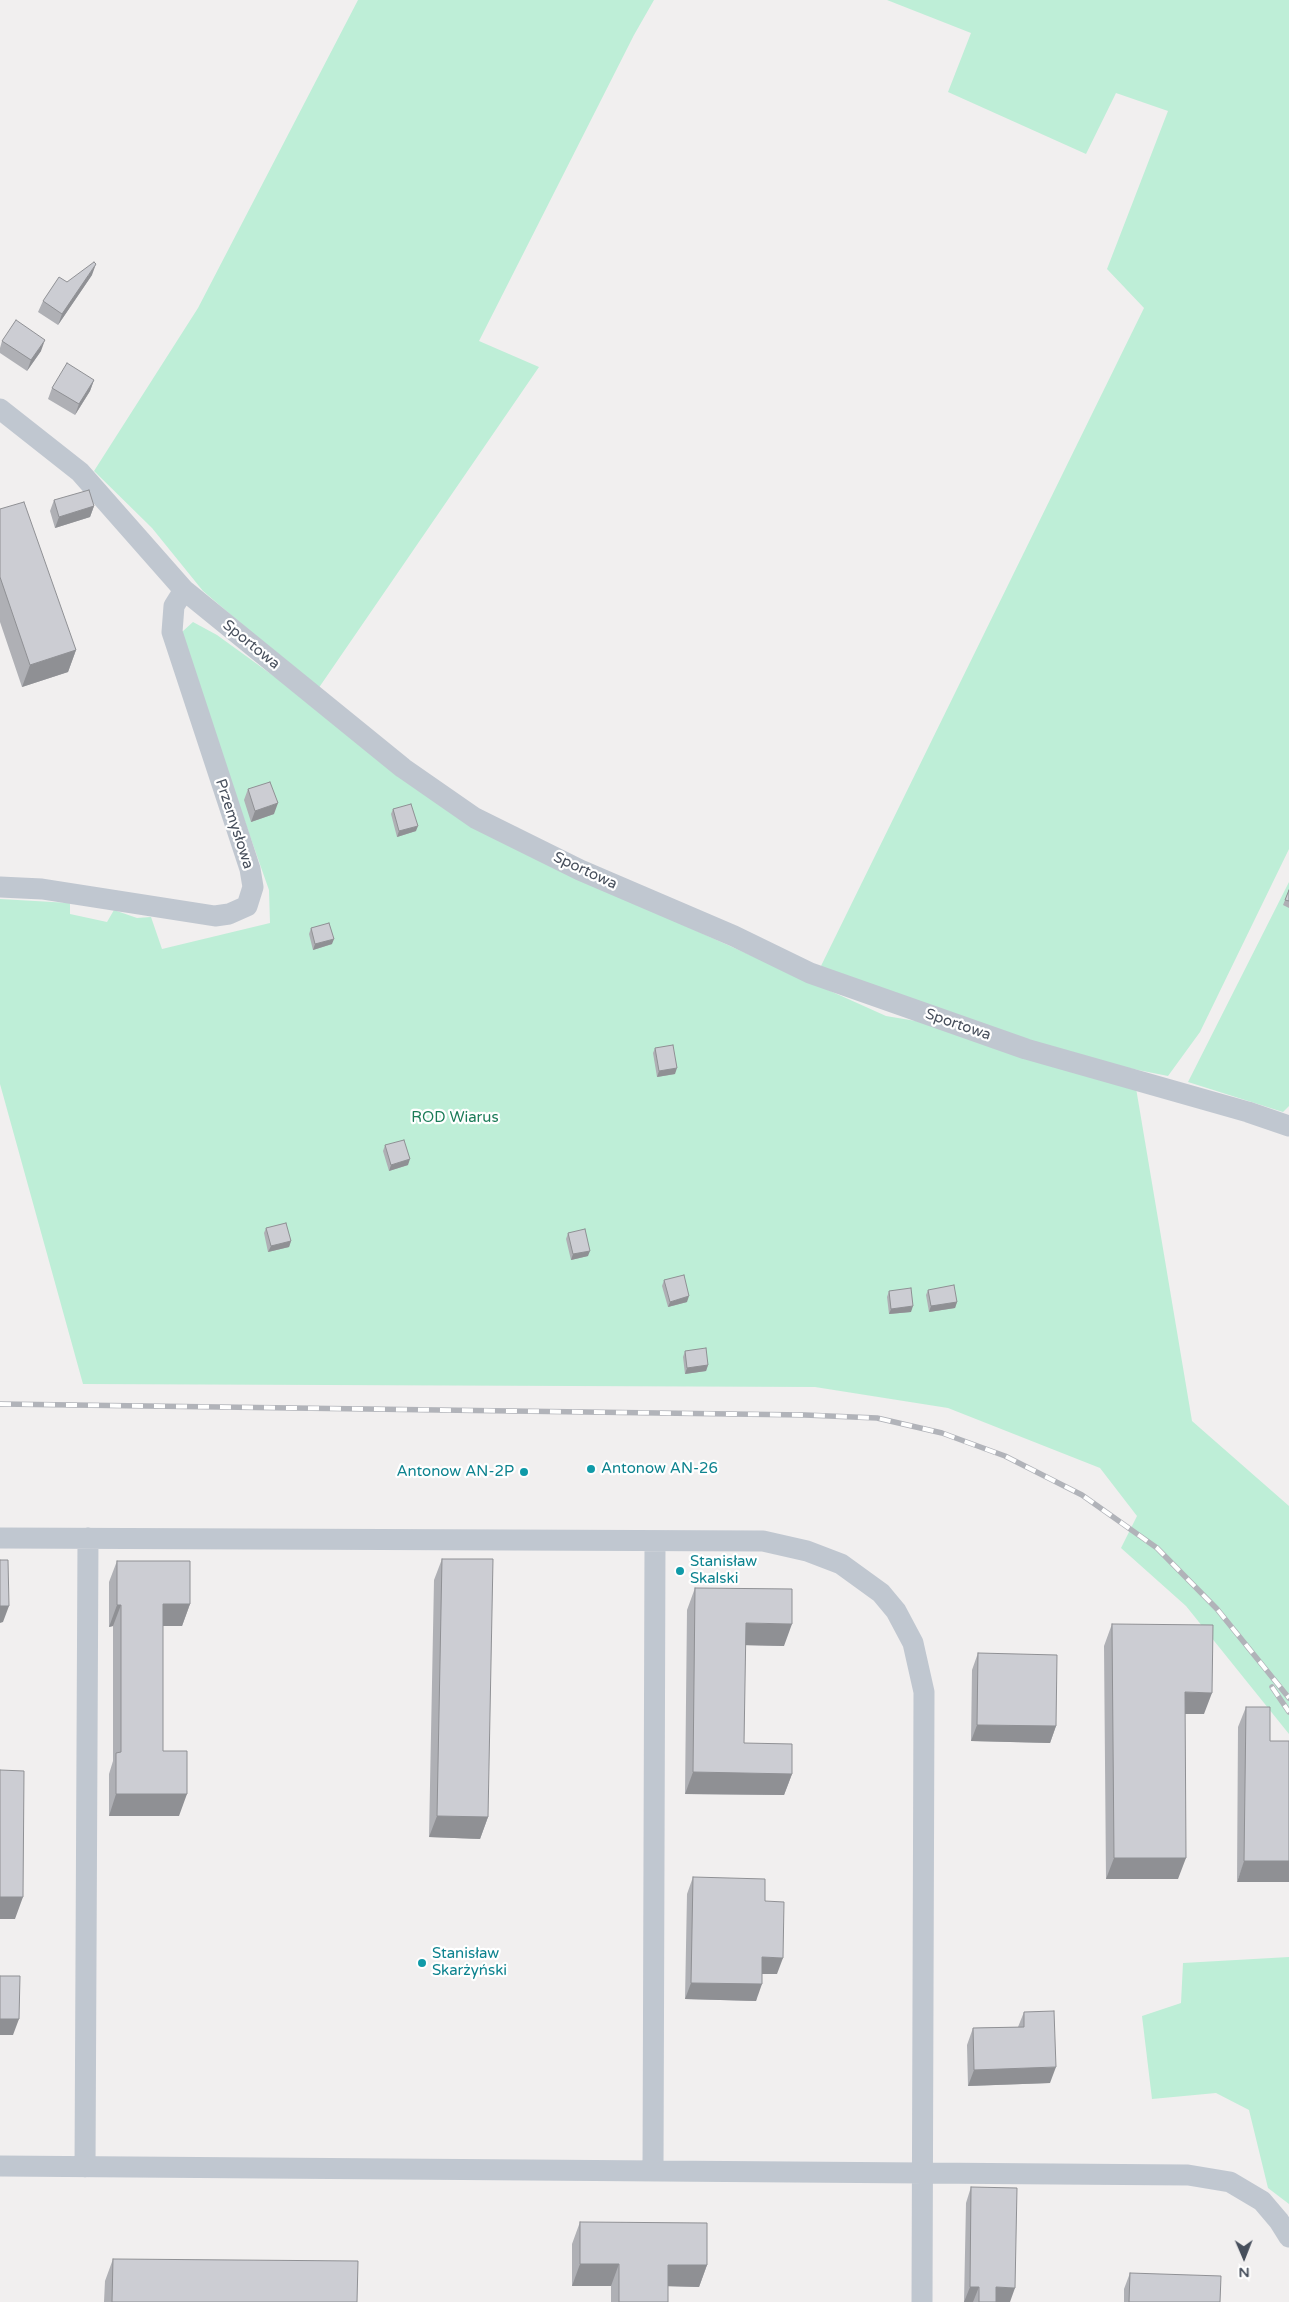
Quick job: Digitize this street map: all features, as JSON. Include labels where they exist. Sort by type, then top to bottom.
[{"type":"street","name":"Sportowa","points":[[0,409],[80,472],[184,590],[403,768],[475,818],[580,870],[734,936],[810,973],[1026,1049],[1248,1112],[1289,1126]]},
{"type":"street","name":"Przemysłowa","points":[[0,887],[42,889],[200,915],[229,914],[247,906],[252,887],[250,869],[172,632],[174,606],[184,590]]},
{"type":"street","points":[[0,1538],[763,1542],[807,1552],[841,1564],[880,1593],[896,1611],[913,1643],[924,1692],[922,2302]]},
{"type":"street","points":[[85,2167],[88,1538]]},
{"type":"street","points":[[653,2171],[655,1542]]},
{"type":"street","points":[[0,2166],[1188,2175],[1230,2182],[1262,2201],[1279,2221],[1289,2237]]},
{"type":"green space","points":[[358,0],[654,0],[634,35],[479,341],[539,367],[318,689],[203,591],[152,528],[94,471],[198,308]]},
{"type":"green space","points":[[887,0],[1289,0],[1289,849],[1200,1032],[1168,1076],[1098,1062],[948,1014],[820,968],[1144,308],[1107,269],[1168,111],[1116,93],[1086,154],[948,92],[971,33]]},
{"type":"green space","name":"ROD Wiarus","points":[[193,622],[217,635],[304,698],[418,789],[641,906],[886,1016],[916,1021],[1136,1088],[1192,1421],[1289,1506],[1289,1734],[1186,1606],[1121,1548],[1137,1516],[1100,1468],[948,1408],[815,1387],[83,1384],[0,1084],[0,899],[70,903],[70,914],[107,922],[114,910],[137,918],[151,917],[162,949],[270,923],[269,890],[183,646],[183,631]]},
{"type":"green space","points":[[1289,882],[1289,1106],[1283,1112],[1188,1082]]},
{"type":"green space","points":[[1289,1957],[1289,2204],[1268,2188],[1249,2110],[1216,2093],[1152,2099],[1142,2016],[1181,2003],[1183,1963]]},
{"type":"building","points":[[94,262],[96,264],[62,314],[43,301],[59,277],[67,282]]},
{"type":"building","points":[[16,320],[45,340],[31,360],[2,341]]},
{"type":"building","points":[[67,363],[94,380],[79,404],[52,388]]},
{"type":"building","points":[[89,490],[94,506],[59,517],[54,500]]},
{"type":"building","points":[[24,502],[76,650],[30,665],[0,577],[0,509]]},
{"type":"building","points":[[270,782],[278,803],[255,811],[248,789]]},
{"type":"building","points":[[411,804],[418,826],[399,831],[393,809]]},
{"type":"building","points":[[1289,890],[1289,901],[1285,900]]},
{"type":"building","points":[[329,923],[334,939],[315,944],[311,928]]},
{"type":"building","points":[[673,1045],[677,1068],[659,1071],[655,1048]]},
{"type":"building","points":[[404,1140],[410,1159],[391,1165],[385,1145]]},
{"type":"building","points":[[286,1223],[291,1241],[271,1246],[266,1228]]},
{"type":"building","points":[[585,1229],[590,1251],[573,1254],[568,1233]]},
{"type":"building","points":[[684,1275],[689,1296],[670,1302],[664,1280]]},
{"type":"building","points":[[954,1285],[957,1302],[931,1306],[928,1290]]},
{"type":"building","points":[[911,1288],[913,1306],[891,1309],[889,1291]]},
{"type":"building","points":[[706,1348],[708,1365],[687,1368],[685,1351]]},
{"type":"building","points":[[442,1559],[493,1559],[488,1817],[437,1816]]},
{"type":"building","points":[[0,1560],[8,1560],[9,1606],[0,1606]]},
{"type":"building","points":[[117,1561],[190,1561],[190,1604],[163,1604],[163,1751],[187,1751],[187,1794],[116,1794],[116,1753],[121,1752],[121,1605],[117,1605]]},
{"type":"building","points":[[695,1588],[792,1589],[792,1624],[746,1623],[744,1743],[792,1744],[792,1774],[693,1772]]},
{"type":"building","points":[[1112,1624],[1213,1625],[1212,1693],[1185,1692],[1186,1858],[1114,1858]]},
{"type":"building","points":[[978,1653],[1057,1655],[1056,1726],[977,1725]]},
{"type":"building","points":[[1246,1707],[1270,1707],[1270,1741],[1289,1741],[1289,1861],[1244,1861]]},
{"type":"building","points":[[0,1770],[24,1771],[23,1897],[0,1897]]},
{"type":"building","points":[[693,1877],[765,1879],[765,1901],[784,1902],[783,1958],[762,1957],[762,1984],[691,1983]]},
{"type":"building","points":[[0,1976],[20,1976],[19,2019],[0,2019]]},
{"type":"building","points":[[1054,2011],[1056,2067],[974,2070],[973,2028],[1024,2027],[1024,2012]]},
{"type":"building","points":[[971,2187],[1017,2188],[1015,2288],[996,2287],[996,2302],[979,2302],[979,2287],[970,2287]]},
{"type":"building","points":[[580,2222],[707,2223],[707,2265],[668,2265],[668,2302],[619,2302],[619,2264],[580,2264]]},
{"type":"building","points":[[113,2259],[358,2261],[357,2302],[112,2302]]},
{"type":"building","points":[[1130,2273],[1221,2276],[1220,2302],[1129,2302]]},
{"type":"railway","points":[[0,1404],[805,1415],[877,1418],[942,1433],[1005,1456],[1082,1495],[1157,1548],[1217,1609],[1289,1698]]},
{"type":"railway","points":[[1272,1687],[1289,1712]]},
{"type":"place","name":"Antonow AN-26","points":[[591,1469]]},
{"type":"place","name":"Antonow AN-2P","points":[[524,1472]]},
{"type":"place","name":"Stanisław Skalski","points":[[680,1571]]},
{"type":"place","name":"Stanisław Skarżyński","points":[[422,1963]]}]
